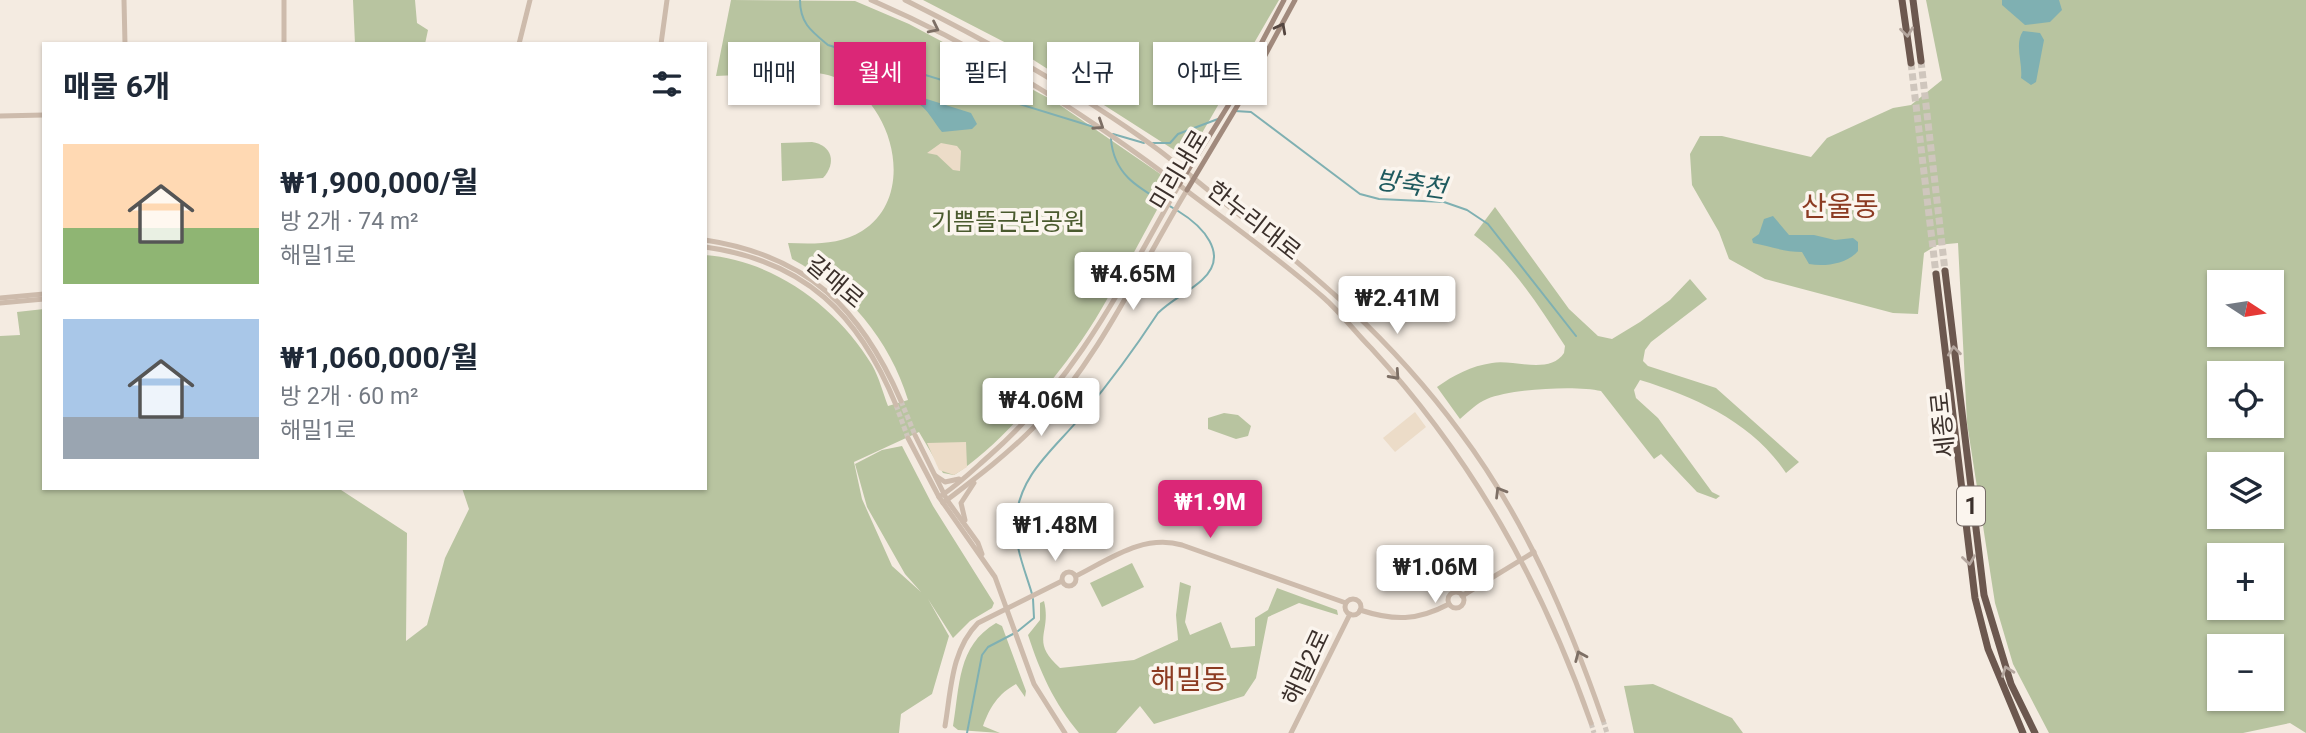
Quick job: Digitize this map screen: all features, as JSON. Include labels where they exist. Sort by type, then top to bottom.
[{"type":"highway","points":[[1902,0],[1911,63]]},
{"type":"highway","points":[[1913,0],[1921,61]]},
{"type":"highway","name":"세종로","points":[[1945,271],[1984,594],[2011,684],[2035,733]]},
{"type":"highway","name":"세종로","points":[[1936,274],[1975,598],[1992,659],[2023,733]]},
{"type":"main road","name":"미리내로","points":[[1179,185],[1231,101],[1284,0]]},
{"type":"main road","name":"미리내로","points":[[1187,190],[1225,128],[1295,0]]},
{"type":"street","points":[[124,0],[125,42]]},
{"type":"street","points":[[284,0],[284,42]]},
{"type":"street","points":[[520,42],[530,0]]},
{"type":"street","points":[[662,42],[667,0]]},
{"type":"street","name":"한누리대로","points":[[872,0],[939,30],[999,63],[1154,163],[1326,300],[1396,376],[1448,440],[1522,559],[1559,636],[1591,723]]},
{"type":"street","name":"한누리대로","points":[[905,0],[1006,53],[1161,152],[1287,252],[1372,327],[1461,432],[1502,494],[1534,552],[1586,669],[1603,720]]},
{"type":"street","points":[[0,116],[42,115]]},
{"type":"street","name":"미리내로","points":[[943,499],[1033,414],[1077,362],[1179,185]]},
{"type":"street","name":"미리내로","points":[[943,499],[984,473],[1039,422],[1086,363],[1187,190]]},
{"type":"street","name":"갈매로","points":[[707,240],[769,256],[821,287],[849,313],[873,342],[899,403],[865,340],[818,291],[764,262],[730,251],[707,247]]},
{"type":"street","points":[[0,300],[42,294]]},
{"type":"street","points":[[0,300],[42,299]]},
{"type":"street","points":[[915,435],[943,499],[969,531],[983,556],[1008,608],[1034,684],[1065,733]]},
{"type":"street","points":[[908,438],[943,499],[983,556]]},
{"type":"street","points":[[928,465],[937,478],[945,482],[955,481],[973,470]]},
{"type":"street","points":[[969,531],[961,503],[984,473]]},
{"type":"street","points":[[1062,581],[1072,585],[1076,576],[1117,554],[1160,540],[1182,545],[1346,603],[1356,600],[1360,610]]},
{"type":"street","points":[[1360,610],[1385,618],[1408,619],[1449,604],[1459,607],[1462,596],[1534,552]]},
{"type":"street","points":[[945,726],[960,646],[978,623],[1062,581],[1067,571],[1076,576]]},
{"type":"street","points":[[1449,604],[1448,598],[1452,593],[1462,596]]},
{"type":"street","points":[[1346,603],[1346,610],[1350,614],[1356,614],[1360,610]]},
{"type":"street","name":"해밀2로","points":[[1291,733],[1350,614]]},
{"type":"green space","points":[[353,0],[415,0],[417,23],[428,30],[425,42],[355,42]]},
{"type":"green space","name":"기쁨뜰근린공원","points":[[731,0],[855,1],[943,42],[940,42],[940,105],[1033,105],[1033,90],[1047,97],[1047,105],[1060,105],[1172,182],[1132,256],[1123,264],[1096,319],[1075,349],[1027,409],[977,458],[954,475],[943,473],[919,432],[854,462],[862,499],[892,566],[921,592],[905,574],[867,507],[855,464],[882,450],[902,446],[933,506],[994,603],[992,608],[970,621],[953,638],[928,599],[949,636],[932,694],[901,714],[899,733],[0,733],[0,336],[20,335],[17,312],[42,309],[42,490],[341,490],[407,533],[406,641],[427,625],[445,558],[469,509],[463,490],[707,490],[707,255],[755,266],[802,291],[822,306],[858,344],[874,370],[888,406],[908,400],[890,357],[864,318],[831,285],[792,259],[788,243],[845,239],[862,231],[879,215],[890,196],[894,174],[892,150],[885,128],[870,105],[926,105],[926,42],[834,42],[834,77],[820,74],[820,42],[728,42],[728,75],[716,76]]},
{"type":"green space","points":[[923,0],[1279,0],[1255,42],[1153,42],[1153,105],[1218,105],[1191,152],[1182,155],[1104,105],[1139,105],[1139,42],[1047,42],[1047,69],[1033,60],[1033,42],[1004,42]]},
{"type":"green space","points":[[1926,0],[2306,0],[2306,733],[2290,723],[2243,733],[2049,733],[2013,664],[1995,603],[1967,423],[1958,243],[1937,245],[1924,253],[1918,314],[1893,313],[1765,279],[1729,259],[1719,232],[1692,185],[1690,154],[1700,136],[1722,136],[1811,157],[1827,138],[1893,108],[1911,105],[1942,80]]},
{"type":"green space","points":[[812,142],[824,147],[830,155],[830,166],[823,178],[782,181],[781,143]]},
{"type":"green space","points":[[1495,207],[1569,309],[1598,336],[1612,339],[1640,322],[1670,300],[1690,279],[1707,299],[1651,342],[1645,350],[1643,361],[1648,366],[1716,388],[1799,462],[1786,473],[1773,455],[1757,440],[1722,414],[1682,395],[1640,380],[1634,390],[1636,398],[1658,418],[1712,492],[1720,496],[1716,499],[1697,492],[1661,454],[1654,459],[1601,391],[1560,388],[1511,393],[1483,401],[1460,419],[1437,387],[1443,383],[1484,364],[1501,362],[1541,365],[1558,360],[1564,353],[1565,346],[1524,286],[1501,259],[1474,235]]},
{"type":"green space","points":[[1224,413],[1238,415],[1251,426],[1248,436],[1236,439],[1208,429],[1208,418]]},
{"type":"green space","points":[[1132,563],[1144,587],[1102,607],[1090,583]]},
{"type":"green space","points":[[1180,582],[1191,586],[1185,622],[1190,635],[1221,622],[1231,648],[1255,646],[1255,618],[1268,610],[1277,588],[1337,610],[1338,615],[1299,603],[1268,617],[1256,678],[1244,696],[1154,724],[1140,706],[1116,733],[1079,733],[1049,687],[1028,635],[1040,620],[1040,603],[1044,601],[1046,612],[1043,643],[1060,668],[1134,660],[1178,640],[1176,615]]},
{"type":"green space","points":[[996,623],[1002,626],[1026,691],[1025,697],[1016,684],[995,702],[983,726],[1000,733],[958,730],[953,726],[962,668],[974,643]]},
{"type":"green space","points":[[1653,684],[1732,718],[1743,733],[1634,733],[1624,686]]},
{"type":"shaded area","points":[[941,143],[957,146],[961,151],[960,171],[953,170],[937,155],[927,153]]},
{"type":"shaded area","points":[[1415,412],[1426,427],[1395,452],[1383,438]]},
{"type":"shaded area","points":[[966,442],[967,467],[954,475],[939,470],[927,443]]},
{"type":"water","points":[[2002,0],[2059,0],[2062,10],[2050,22],[2025,25],[2002,5]]},
{"type":"water","points":[[2023,31],[2040,33],[2044,40],[2036,82],[2031,85],[2021,78],[2019,42]]},
{"type":"water","points":[[926,99],[971,113],[977,124],[972,129],[942,132],[920,105],[926,105]]},
{"type":"water","points":[[1773,216],[1789,235],[1814,235],[1835,240],[1853,238],[1858,242],[1858,251],[1842,262],[1815,265],[1809,264],[1802,252],[1753,243],[1752,239],[1759,234],[1764,219]]},
{"type":"waterway","name":"방축천","points":[[800,0],[804,21],[828,45],[1094,127]]},
{"type":"waterway","name":"방축천","points":[[1235,111],[1251,112],[1360,194],[1379,199],[1444,202],[1467,210],[1488,224],[1576,336]]},
{"type":"waterway","name":"방축천","points":[[1153,143],[1170,143],[1178,134],[1218,119]]},
{"type":"waterway","name":"방축천","points":[[1113,134],[1144,143]]},
{"type":"waterway","points":[[1111,139],[1113,152],[1124,173],[1141,189],[1173,208]]},
{"type":"waterway","points":[[1032,594],[1016,530],[1019,503],[1024,488],[1041,462],[1113,377],[1158,313],[1197,285],[1210,270],[1214,260],[1210,241],[1196,224],[1178,211]]},
{"type":"waterway","points":[[1018,631],[1034,618],[1033,599]]},
{"type":"waterway","points":[[967,733],[982,655],[988,647],[1013,634]]},
{"type":"tunnel","points":[[1921,61],[1945,271]]},
{"type":"tunnel","points":[[1911,63],[1936,274]]},
{"type":"tunnel","points":[[901,401],[915,435]]},
{"type":"tunnel","points":[[896,405],[908,438]]},
{"type":"tunnel","points":[[1603,720],[1607,733]]},
{"type":"tunnel","points":[[1591,723],[1594,733]]},
{"type":"district","name":"산울동","points":[[1840,206]]},
{"type":"district","name":"해밀동","points":[[1189,679]]}]
